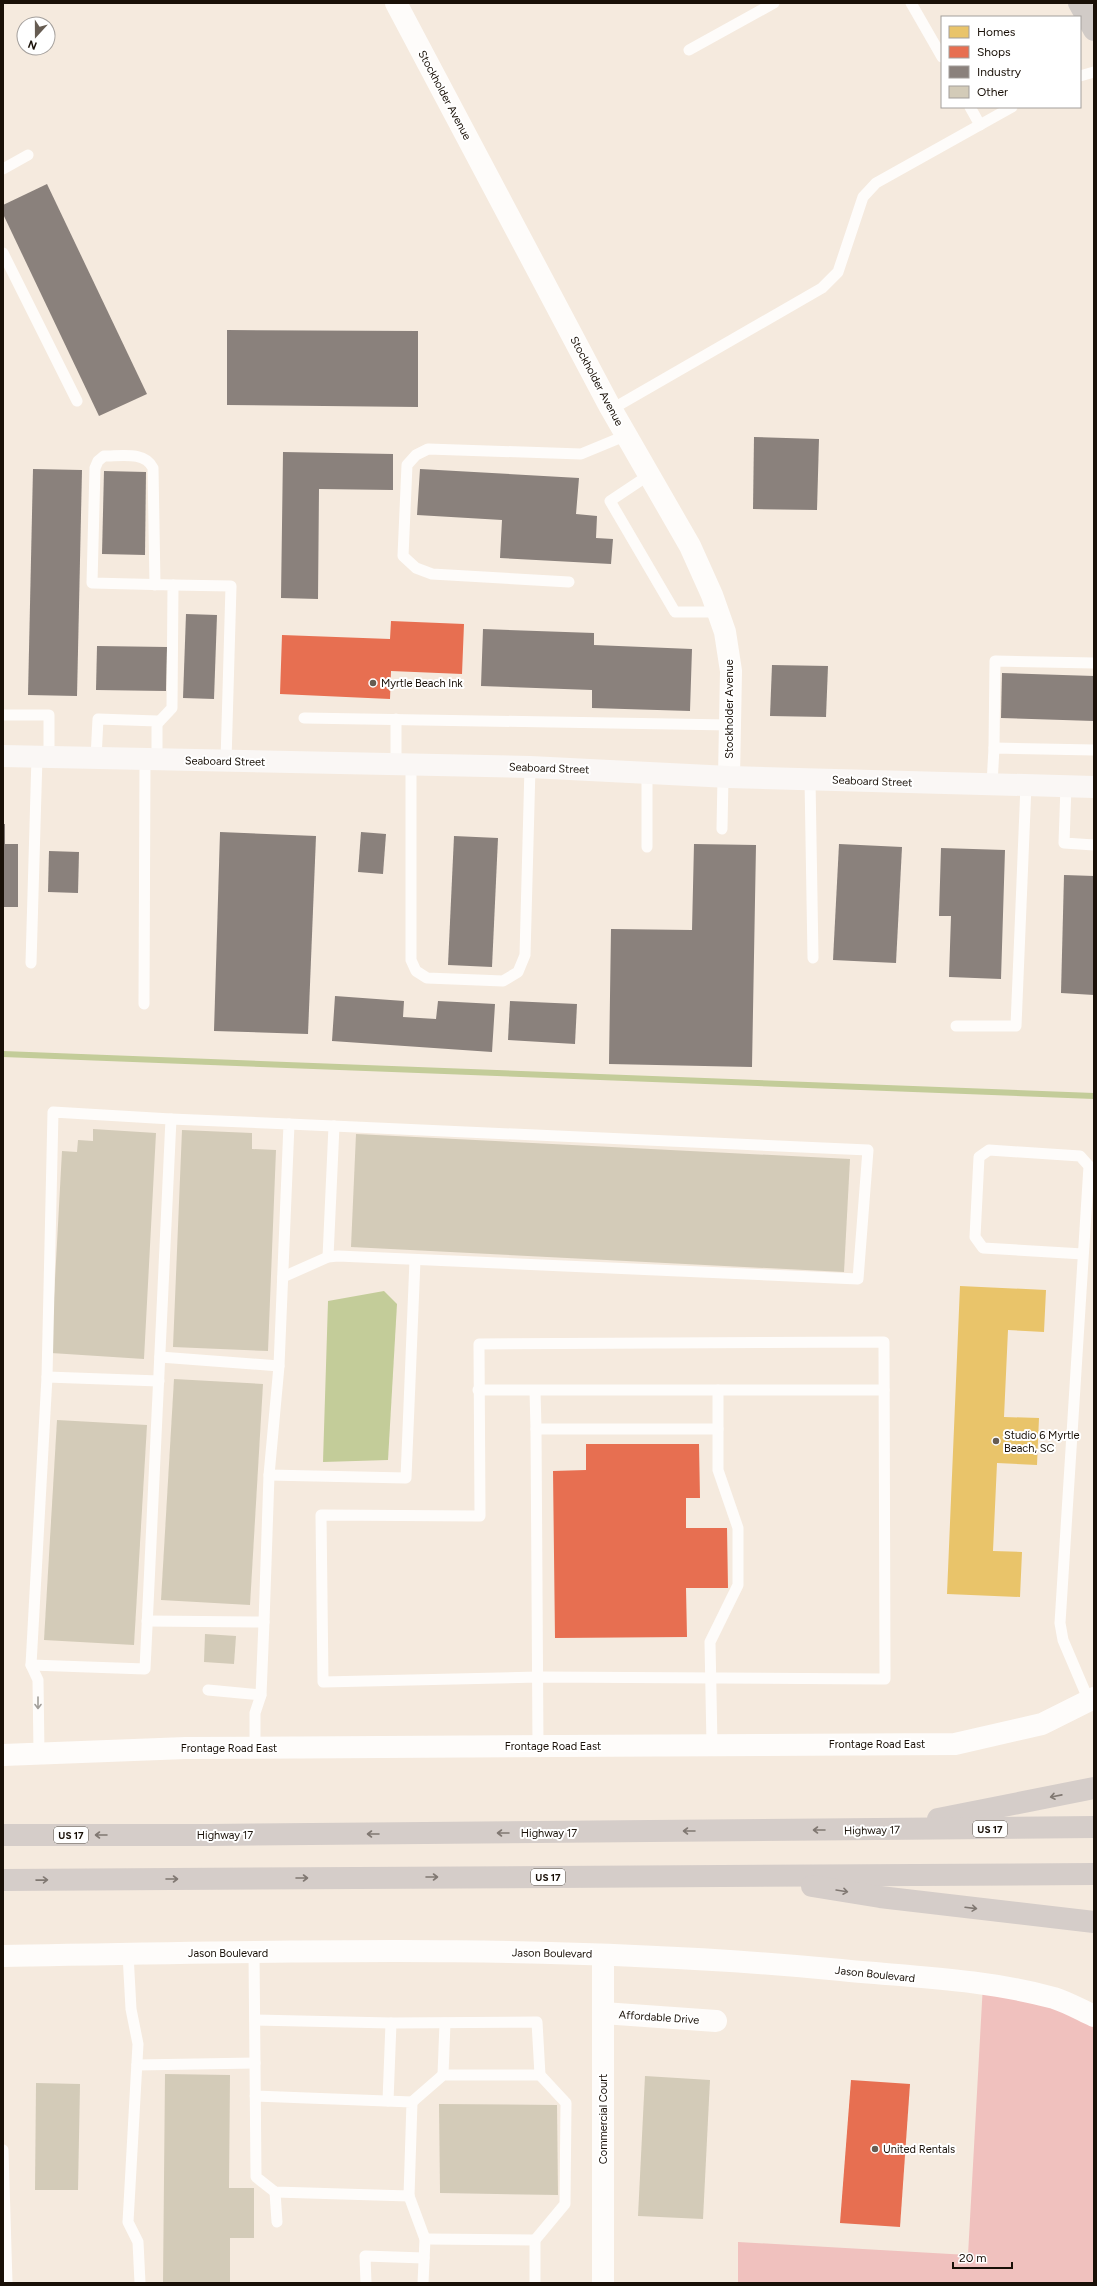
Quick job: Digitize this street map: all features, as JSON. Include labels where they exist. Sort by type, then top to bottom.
[{"type":"highway","points":[[886,1830],[1094,1788]]},
{"type":"highway","name":"Highway 17","points":[[3,1835],[210,1836],[1094,1827]]},
{"type":"highway","name":"US 17","points":[[3,1880],[1094,1874]]},
{"type":"highway","points":[[748,1876],[880,1897],[1094,1922]]},
{"type":"main road","points":[[1079,3],[1094,30]]},
{"type":"street","name":"Stockholder Avenue","points":[[396,3],[612,409],[690,546],[726,632],[731,671],[730,725],[726,777]]},
{"type":"street","name":"Seaboard Street","points":[[3,756],[530,767],[726,777],[1094,787]]},
{"type":"street","name":"Frontage Road East","points":[[3,1755],[255,1748],[956,1744],[1042,1724],[1092,1699]]},
{"type":"street","name":"Jason Boulevard","points":[[3,1956],[254,1952],[555,1952],[603,1954],[772,1964],[983,1984],[1056,1998],[1094,2016]]},
{"type":"street","name":"Commercial Court","points":[[603,1954],[603,2283]]},
{"type":"street","name":"Affordable Drive","points":[[603,2013],[716,2021]]},
{"type":"lane","points":[[689,50],[774,3]]},
{"type":"lane","points":[[911,3],[941,55]]},
{"type":"lane","points":[[1081,76],[1094,72]]},
{"type":"lane","points":[[971,108],[980,125]]},
{"type":"lane","points":[[612,409],[822,288],[838,272],[863,197],[876,183],[1010,108]]},
{"type":"lane","points":[[3,169],[28,156]]},
{"type":"lane","points":[[3,253],[77,401]]},
{"type":"lane","points":[[569,582],[432,574],[416,568],[403,556],[407,465],[416,455],[428,449],[581,454],[627,435]]},
{"type":"lane","points":[[155,585],[153,468],[150,460],[143,457],[104,456],[98,461],[95,468],[92,583],[155,585],[231,586],[226,761]]},
{"type":"lane","points":[[649,475],[610,501],[675,612],[718,612]]},
{"type":"lane","points":[[144,1004],[151,760],[157,724],[172,708],[173,585]]},
{"type":"lane","points":[[992,784],[995,661],[1094,663]]},
{"type":"lane","points":[[3,715],[49,715],[43,757],[31,963]]},
{"type":"lane","points":[[304,718],[730,725]]},
{"type":"lane","points":[[96,758],[98,719],[157,721],[157,724]]},
{"type":"lane","points":[[396,719],[403,765],[410,960],[416,971],[427,978],[502,981],[518,972],[525,955],[530,767]]},
{"type":"lane","points":[[994,748],[1094,750]]},
{"type":"lane","points":[[647,773],[647,847]]},
{"type":"lane","points":[[722,829],[726,777]]},
{"type":"lane","points":[[810,779],[813,958]]},
{"type":"lane","points":[[956,1026],[1016,1026],[1026,785]]},
{"type":"lane","points":[[1066,786],[1064,843],[1094,845]]},
{"type":"lane","points":[[39,1753],[38,1680],[31,1665],[47,1377],[53,1112],[171,1119],[868,1150],[858,1279],[328,1257],[283,1277]]},
{"type":"lane","points":[[31,1665],[145,1669],[171,1119]]},
{"type":"lane","points":[[255,1748],[255,1713],[261,1695],[269,1475],[279,1366],[289,1124]]},
{"type":"lane","points":[[328,1257],[334,1126]]},
{"type":"lane","points":[[1083,1254],[983,1248],[975,1237],[979,1157],[989,1150],[1080,1156],[1089,1166],[1060,1623],[1063,1640],[1092,1699]]},
{"type":"lane","points":[[269,1475],[406,1478],[415,1260]]},
{"type":"lane","points":[[884,1342],[884,1390],[885,1679],[538,1677],[322,1682],[321,1515],[480,1516],[478,1390],[479,1344],[884,1342]]},
{"type":"lane","points":[[160,1357],[279,1366]]},
{"type":"lane","points":[[47,1377],[159,1381]]},
{"type":"lane","points":[[478,1390],[884,1390]]},
{"type":"lane","points":[[535,1390],[538,1746]]},
{"type":"lane","points":[[712,1745],[710,1642],[738,1585],[738,1528],[718,1470],[718,1390]]},
{"type":"lane","points":[[536,1429],[718,1429]]},
{"type":"lane","points":[[147,1621],[264,1622]]},
{"type":"lane","points":[[208,1690],[261,1695]]},
{"type":"lane","points":[[254,1952],[256,2177],[275,2192],[409,2196]]},
{"type":"lane","points":[[128,1954],[132,2009],[138,2044],[128,2222],[138,2242],[140,2283]]},
{"type":"lane","points":[[255,2020],[537,2022],[540,2075],[566,2103],[565,2204],[535,2240],[535,2283]]},
{"type":"lane","points":[[388,2101],[391,2022]]},
{"type":"lane","points":[[443,2075],[445,2022]]},
{"type":"lane","points":[[137,2065],[255,2063]]},
{"type":"lane","points":[[255,2096],[412,2102],[443,2075],[540,2075]]},
{"type":"lane","points":[[412,2102],[409,2196],[425,2239],[423,2283]]},
{"type":"lane","points":[[3,2150],[7,2283]]},
{"type":"lane","points":[[275,2192],[277,2222]]},
{"type":"lane","points":[[425,2239],[535,2240]]},
{"type":"lane","points":[[366,2283],[365,2256],[424,2258]]},
{"type":"shaded area","points":[[384,1291],[397,1304],[388,1460],[323,1462],[328,1301]]},
{"type":"shaded area","points":[[983,1984],[1094,2016],[1094,2283],[738,2283],[738,2242],[968,2255]]},
{"type":"building: Homes","name":"Studio 6 Myrtle Beach, SC","points":[[960,1286],[1046,1290],[1044,1332],[1008,1330],[1004,1417],[1039,1418],[1037,1465],[997,1463],[993,1551],[1022,1552],[1020,1597],[947,1594]]},
{"type":"building: Shops","points":[[391,621],[464,624],[462,674],[391,671],[390,699],[280,694],[282,635],[390,639]]},
{"type":"building: Shops","points":[[586,1444],[699,1444],[700,1498],[686,1498],[686,1528],[727,1528],[728,1588],[686,1588],[687,1637],[555,1638],[553,1471],[586,1470]]},
{"type":"building: Shops","points":[[851,2080],[910,2084],[900,2227],[840,2223]]},
{"type":"building: Industry","points":[[47,184],[147,394],[99,416],[3,214],[3,205]]},
{"type":"building: Industry","points":[[227,330],[418,331],[418,407],[227,405]]},
{"type":"building: Industry","points":[[754,437],[819,439],[817,510],[753,509]]},
{"type":"building: Industry","points":[[283,452],[393,454],[393,490],[319,489],[318,599],[281,598]]},
{"type":"building: Industry","points":[[33,469],[82,470],[77,696],[28,695]]},
{"type":"building: Industry","points":[[420,469],[579,478],[576,514],[597,516],[596,538],[613,539],[611,564],[500,558],[502,520],[417,515]]},
{"type":"building: Industry","points":[[104,471],[146,472],[145,555],[102,554]]},
{"type":"building: Industry","points":[[186,614],[217,615],[214,699],[183,698]]},
{"type":"building: Industry","points":[[483,629],[594,633],[594,645],[692,649],[690,711],[592,708],[592,690],[481,686]]},
{"type":"building: Industry","points":[[97,646],[167,647],[166,691],[96,690]]},
{"type":"building: Industry","points":[[772,665],[828,666],[826,717],[770,716]]},
{"type":"building: Industry","points":[[1002,673],[1094,676],[1094,721],[1001,718]]},
{"type":"building: Industry","points":[[3,824],[5,824],[5,844],[18,844],[18,907],[3,907]]},
{"type":"building: Industry","points":[[220,832],[316,836],[308,1034],[214,1031]]},
{"type":"building: Industry","points":[[361,832],[386,834],[383,874],[358,872]]},
{"type":"building: Industry","points":[[454,836],[498,838],[492,967],[448,965]]},
{"type":"building: Industry","points":[[694,844],[756,845],[752,1067],[609,1064],[611,929],[692,930]]},
{"type":"building: Industry","points":[[839,844],[902,847],[896,963],[833,960]]},
{"type":"building: Industry","points":[[941,848],[1005,850],[1001,979],[949,977],[951,916],[939,916]]},
{"type":"building: Industry","points":[[49,851],[79,852],[78,893],[48,892]]},
{"type":"building: Industry","points":[[1064,875],[1094,876],[1094,995],[1061,993]]},
{"type":"building: Industry","points":[[335,996],[404,1001],[403,1017],[436,1019],[438,1001],[495,1004],[492,1052],[332,1041]]},
{"type":"building: Industry","points":[[510,1001],[577,1004],[575,1044],[508,1040]]},
{"type":"building: Other","points":[[93,1129],[156,1133],[144,1359],[51,1353],[62,1151],[77,1152],[78,1140],[93,1141]]},
{"type":"building: Other","points":[[182,1130],[252,1133],[252,1149],[276,1150],[268,1351],[173,1347]]},
{"type":"building: Other","points":[[356,1134],[850,1159],[844,1272],[351,1247]]},
{"type":"building: Other","points":[[174,1379],[263,1384],[250,1605],[161,1600]]},
{"type":"building: Other","points":[[57,1420],[147,1425],[134,1645],[44,1640]]},
{"type":"building: Other","points":[[205,1634],[236,1636],[234,1664],[204,1662]]},
{"type":"building: Other","points":[[165,2074],[230,2075],[229,2188],[254,2188],[254,2238],[230,2238],[230,2283],[163,2283]]},
{"type":"building: Other","points":[[645,2076],[710,2080],[703,2219],[638,2216]]},
{"type":"building: Other","points":[[36,2083],[80,2084],[78,2190],[35,2190]]},
{"type":"building: Other","points":[[439,2104],[557,2105],[558,2195],[440,2193]]},
{"type":"waterway","points":[[3,1054],[1094,1096]]},
{"type":"place","name":"Myrtle Beach Ink","points":[[373,683]]},
{"type":"place","name":"Studio 6 Myrtle Beach, SC","points":[[996,1441]]},
{"type":"place","name":"United Rentals","points":[[875,2149]]}]
